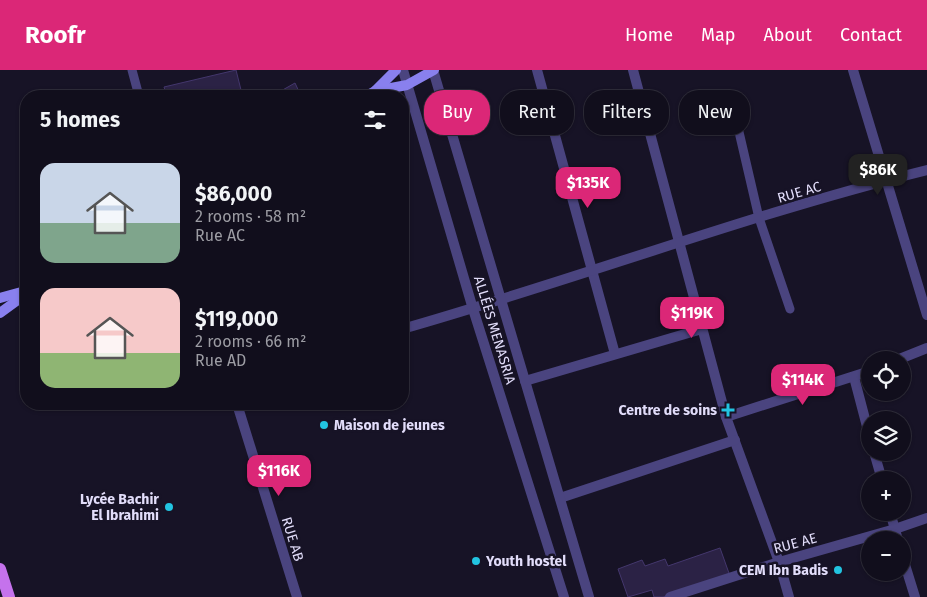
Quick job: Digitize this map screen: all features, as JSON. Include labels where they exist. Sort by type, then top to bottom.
[{"type":"main road","points":[[373,90],[396,70]]},
{"type":"main road","points":[[384,90],[408,85],[434,70]]},
{"type":"main road","points":[[0,298],[20,292]]},
{"type":"main road","points":[[0,313],[20,298]]},
{"type":"main road","points":[[0,569],[9,597]]},
{"type":"street","name":"ALLÉES MENASRIA","points":[[403,70],[473,309],[564,597]]},
{"type":"street","points":[[434,70],[589,597]]},
{"type":"street","points":[[536,70],[615,354]]},
{"type":"street","points":[[633,70],[726,417],[779,562],[789,597]]},
{"type":"street","points":[[853,70],[927,315]]},
{"type":"street","name":"RUE AC","points":[[409,327],[473,309],[680,241],[886,180],[927,170]]},
{"type":"street","points":[[525,381],[702,329]]},
{"type":"street","points":[[911,354],[927,348]]},
{"type":"street","points":[[726,417],[861,374]]},
{"type":"street","points":[[854,377],[863,411]]},
{"type":"street","name":"RUE AB","points":[[239,410],[297,597]]},
{"type":"street","points":[[560,498],[735,440]]},
{"type":"street","name":"RUE AE","points":[[670,597],[927,518]]},
{"type":"street","points":[[893,521],[895,529]]},
{"type":"street","points":[[910,581],[915,597]]},
{"type":"lane","points":[[132,70],[137,90]]},
{"type":"lane","points":[[740,135],[760,218],[790,309]]},
{"type":"building","points":[[236,70],[241,90],[165,90],[164,87]]},
{"type":"building","points":[[295,83],[298,90],[283,90]]},
{"type":"building","points":[[720,548],[730,576],[663,597],[654,597],[652,590],[628,597],[618,569],[642,560],[645,566],[665,559],[668,566]]},
{"type":"place","name":"Centre de soins","points":[[728,410]]},
{"type":"place","name":"Maison de jeunes","points":[[324,425]]},
{"type":"place","name":"Lycée Bachir El Ibrahimi","points":[[169,507]]},
{"type":"place","name":"Youth hostel","points":[[476,561]]},
{"type":"place","name":"CEM Ibn Badis","points":[[838,570]]}]
